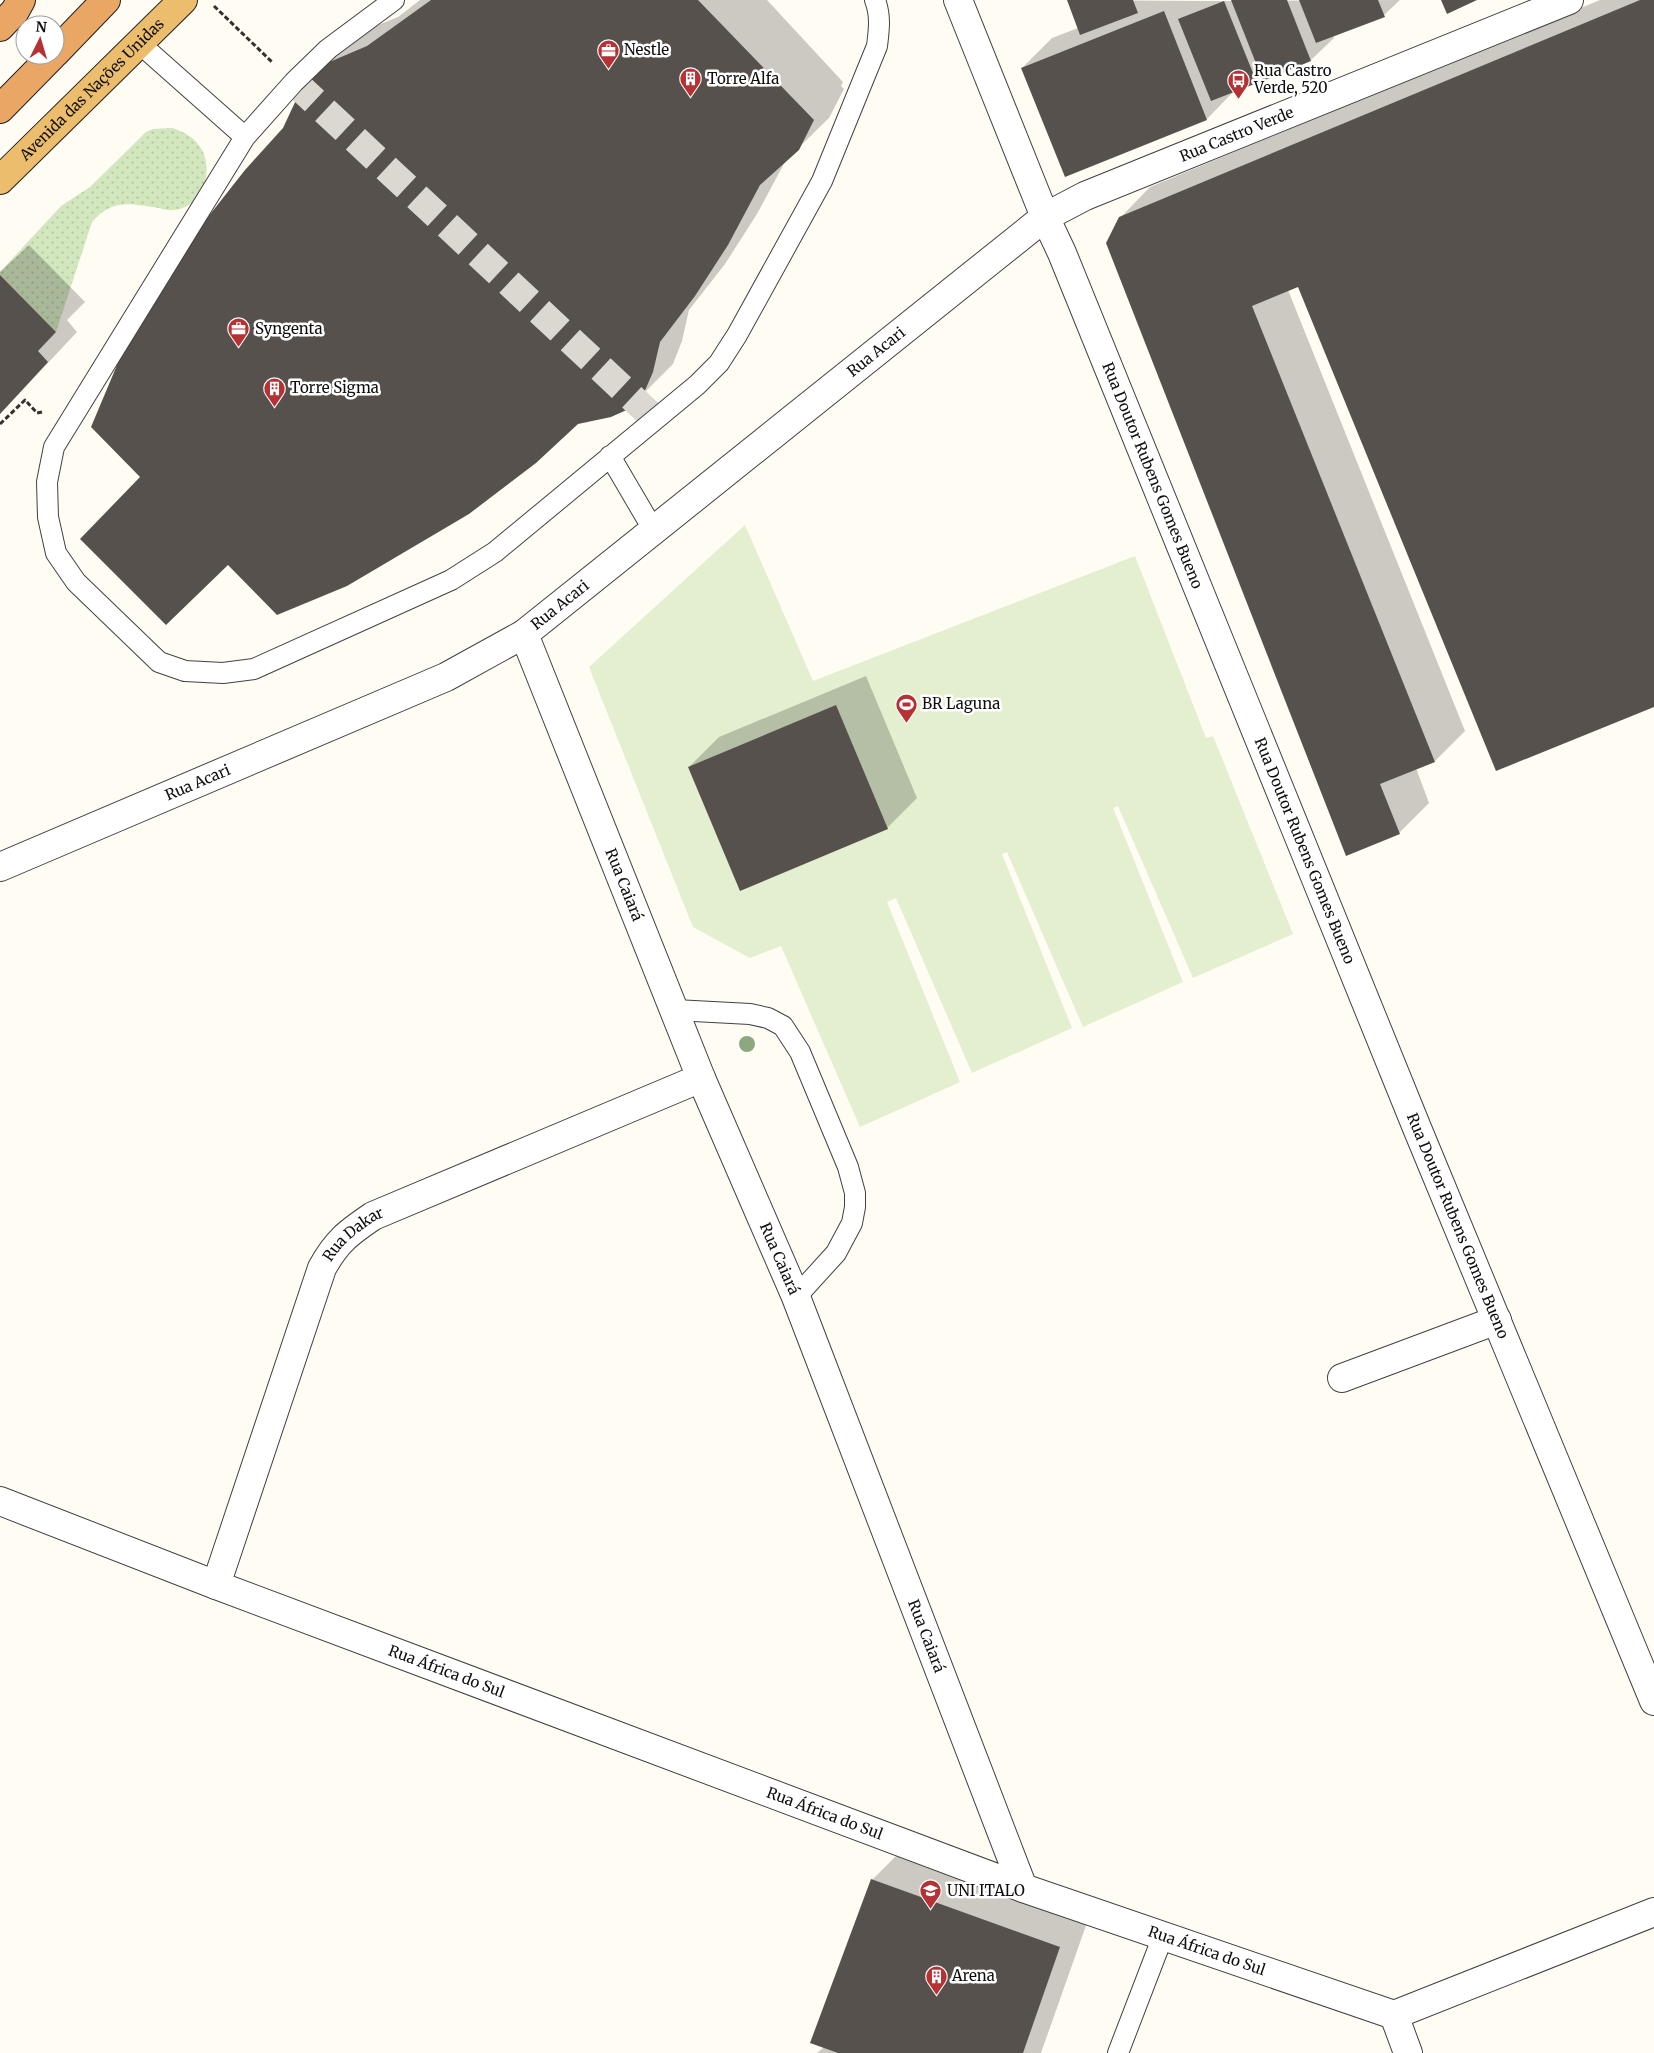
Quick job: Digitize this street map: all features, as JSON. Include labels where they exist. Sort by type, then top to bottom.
[{"type":"highway","points":[[0,27],[15,11],[21,0]]},
{"type":"highway","points":[[65,43],[106,0]]},
{"type":"highway","name":"Avenida das Nações Unidas","points":[[0,180],[183,0]]},
{"type":"highway","points":[[0,109],[43,65]]},
{"type":"street","name":"Rua Doutor Rubens Gomes Bueno","points":[[958,0],[1496,1320],[1654,1700]]},
{"type":"street","name":"Rua Castro Verde","points":[[1045,217],[1085,196],[1558,2]]},
{"type":"street","name":"Rua Acari","points":[[0,868],[446,677],[524,634],[1045,217]]},
{"type":"street","name":"Rua Caiará","points":[[524,634],[701,1078],[796,1297],[1023,1888]]},
{"type":"street","name":"Rua Dakar","points":[[216,1585],[322,1268],[333,1248],[349,1232],[373,1216],[701,1078]]},
{"type":"street","points":[[1342,1378],[1496,1320]]},
{"type":"street","name":"Rua África do Sul","points":[[0,1501],[216,1585],[1023,1888],[1394,2015]]},
{"type":"street","points":[[1408,2053],[1394,2015],[1654,1912]]},
{"type":"lane","points":[[394,0],[328,49],[294,82],[245,137],[54,447],[47,482],[48,518],[56,553],[76,582],[159,662],[185,671],[223,673],[254,669],[451,580],[495,552],[697,385],[719,363],[752,309],[822,181],[877,46],[880,28],[879,10],[875,0]]},
{"type":"lane","points":[[139,43],[245,137]]},
{"type":"lane","points":[[610,456],[654,531]]},
{"type":"lane","points":[[675,1010],[750,1014],[768,1018],[783,1026],[800,1052],[848,1167],[855,1193],[855,1207],[852,1223],[836,1253],[796,1297]]},
{"type":"lane","points":[[1118,2053],[1162,1936]]},
{"type":"path","points":[[208,0],[294,82]]},
{"type":"path","points":[[0,424],[25,400],[37,413],[77,407]]},
{"type":"green space","points":[[172,128],[189,136],[202,150],[207,168],[203,188],[192,203],[184,208],[168,210],[123,204],[107,209],[100,214],[92,222],[56,332],[0,275],[0,272],[61,206],[90,187],[146,132],[153,129]]},
{"type":"green space","name":"BR Laguna","points":[[745,525],[813,681],[1135,556],[1206,738],[1213,736],[1293,934],[1193,978],[1118,806],[1113,808],[1183,982],[1083,1027],[1007,852],[1002,854],[1072,1028],[972,1073],[896,898],[887,902],[960,1082],[860,1127],[781,946],[750,958],[693,927],[589,667]]},
{"type":"building","points":[[431,0],[698,0],[814,120],[799,150],[760,185],[728,245],[695,296],[660,342],[653,372],[643,395],[631,408],[611,417],[578,424],[536,463],[469,514],[347,586],[277,615],[228,565],[166,625],[80,539],[140,477],[91,427],[120,358],[193,236],[245,170],[283,128],[297,98],[320,66],[367,46]]},
{"type":"building","points":[[1067,0],[1133,0],[1138,13],[1080,35]]},
{"type":"building","points":[[1231,0],[1287,0],[1311,61],[1263,81]]},
{"type":"building","points":[[1299,0],[1378,0],[1385,17],[1316,43]]},
{"type":"building","points":[[1441,0],[1477,0],[1447,14]]},
{"type":"building","points":[[1640,0],[1654,0],[1654,707],[1496,771],[1298,287],[1252,306],[1435,762],[1380,784],[1400,834],[1346,856],[1106,243],[1119,217]]},
{"type":"building","points":[[1224,1],[1257,83],[1211,101],[1178,19]]},
{"type":"building","points":[[1164,11],[1207,120],[1065,177],[1021,68]]},
{"type":"building","points":[[0,275],[56,332],[38,351],[48,362],[0,414]]},
{"type":"building","points":[[836,705],[888,829],[740,891],[688,767]]},
{"type":"building","name":"Arena","points":[[871,1879],[1060,1947],[1023,2053],[838,2053],[810,2043]]},
{"type":"tunnel","points":[[294,82],[655,419]]},
{"type":"place","name":"Nestle","points":[[608,69]]},
{"type":"place","name":"Torre Alfa","points":[[691,98]]},
{"type":"place","name":"Rua Castro Verde, 520","points":[[1238,99]]},
{"type":"place","name":"Syngenta","points":[[239,348]]},
{"type":"place","name":"Torre Sigma","points":[[274,407]]},
{"type":"place","name":"BR Laguna","points":[[906,723]]},
{"type":"place","name":"UNI ITALO","points":[[931,1910]]},
{"type":"place","name":"Arena","points":[[936,1995]]}]
